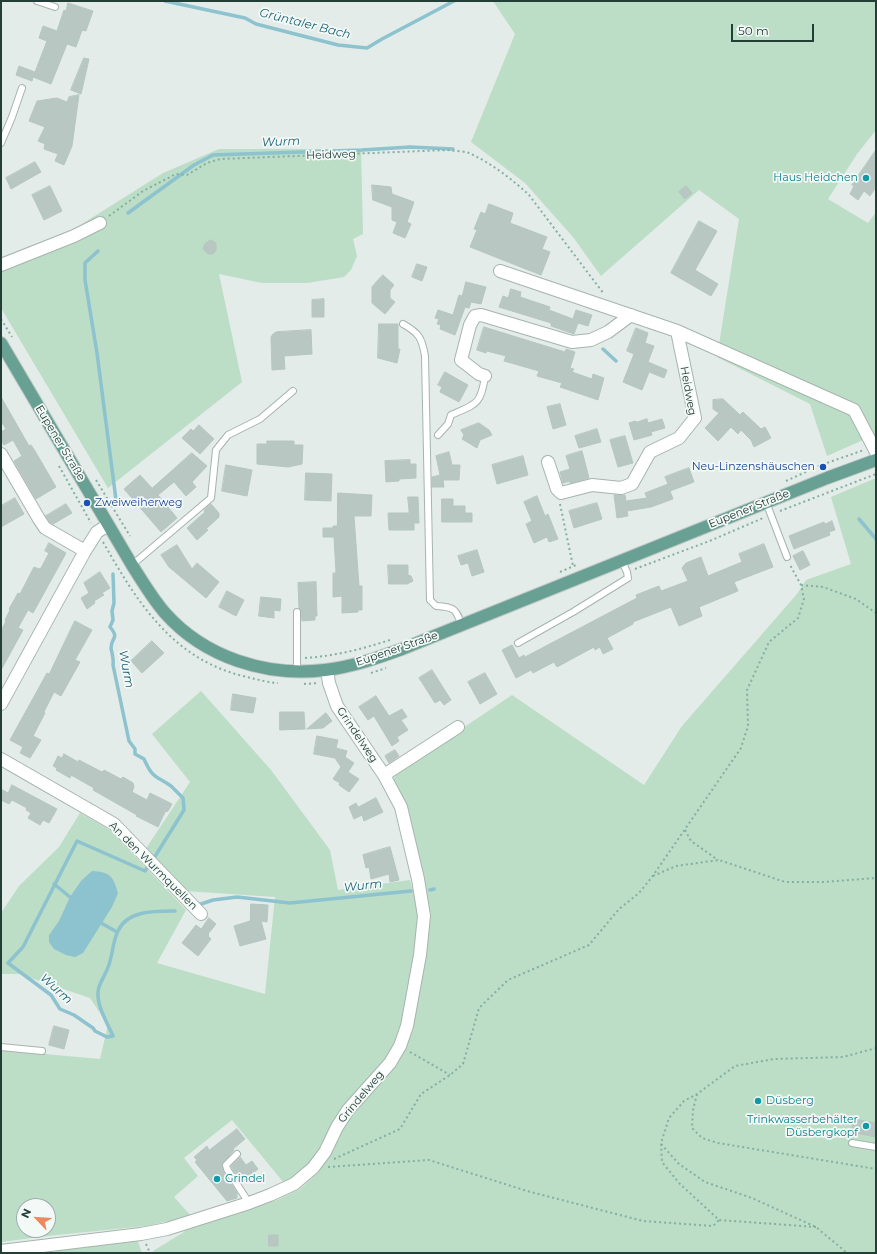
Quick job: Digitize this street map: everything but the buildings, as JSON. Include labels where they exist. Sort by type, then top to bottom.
[{"type":"main road","name":"Eupener Straße","points":[[1,343],[132,565],[166,614],[189,635],[231,659],[253,666],[278,670],[297,672],[327,670],[369,661],[462,626],[766,502],[876,460]]},
{"type":"street","points":[[1,265],[74,236],[100,223]]},
{"type":"street","points":[[500,271],[677,331],[854,410],[875,449]]},
{"type":"street","points":[[485,376],[479,374],[461,360],[470,325],[475,316],[481,315],[572,342],[591,340],[608,332],[631,315]]},
{"type":"street","name":"Heidweg","points":[[561,493],[592,485],[621,488],[632,484],[650,452],[679,438],[695,418],[677,331]]},
{"type":"street","points":[[1,454],[38,519],[45,528],[85,551]]},
{"type":"street","points":[[548,462],[557,489],[561,493]]},
{"type":"street","points":[[1,704],[85,551],[97,532],[108,525]]},
{"type":"street","name":"Grindelweg","points":[[1,1250],[48,1249],[167,1229],[249,1203],[294,1184],[313,1168],[325,1152],[336,1127],[348,1110],[390,1063],[400,1046],[407,1026],[420,956],[424,916],[418,879],[400,807],[384,775],[337,706],[329,683],[327,670]]},
{"type":"street","name":"Grindelweg","points":[[384,775],[458,727]]},
{"type":"street","name":"An den Wurmquellen","points":[[1,759],[114,824],[201,914]]},
{"type":"lane","points":[[37,1],[55,7]]},
{"type":"lane","points":[[1,143],[22,88]]},
{"type":"lane","points":[[403,324],[413,329],[420,336],[424,356],[430,600],[436,606],[450,606],[458,613],[462,626]]},
{"type":"lane","points":[[438,436],[448,424],[451,415],[474,405],[479,400],[483,390],[485,376]]},
{"type":"lane","points":[[132,565],[211,498],[216,450],[228,435],[260,419],[293,392]]},
{"type":"lane","points":[[766,502],[787,557]]},
{"type":"lane","points":[[518,643],[573,612],[628,578],[622,561]]},
{"type":"lane","points":[[297,612],[297,672]]},
{"type":"lane","points":[[1,1047],[42,1051]]},
{"type":"lane","points":[[852,1143],[876,1147]]},
{"type":"lane","points":[[237,1154],[226,1165],[227,1169],[249,1203]]},
{"type":"path","name":"Heidweg","points":[[100,223],[143,191],[176,174],[187,175],[208,163],[220,159],[448,150],[468,153],[490,164],[529,195],[618,311]]},
{"type":"path","points":[[1,319],[13,339]]},
{"type":"path","points":[[783,482],[821,465],[875,449]]},
{"type":"path","points":[[770,514],[876,474]]},
{"type":"path","points":[[96,479],[131,539]]},
{"type":"path","points":[[561,493],[558,498],[573,567],[578,578]]},
{"type":"path","points":[[313,1168],[400,1128],[421,1094],[450,1075],[463,1064],[479,1008],[508,980],[589,945],[619,909],[640,893],[741,748],[748,726],[747,690],[769,642],[798,618],[804,599],[801,585],[787,557]]},
{"type":"path","points":[[559,572],[580,564]]},
{"type":"path","points":[[801,585],[824,587],[856,599],[876,613]]},
{"type":"path","points":[[297,659],[328,657],[362,649],[396,638]]},
{"type":"path","points":[[684,830],[690,841],[719,860],[785,882],[823,882],[876,878]]},
{"type":"path","points":[[652,877],[676,866],[719,860]]},
{"type":"path","points":[[400,1046],[450,1075]]},
{"type":"path","points":[[816,1228],[719,1220],[679,1183],[662,1162],[660,1143],[669,1118],[684,1101],[735,1066],[774,1059],[843,1057],[876,1048]]},
{"type":"path","points":[[696,1094],[692,1128],[702,1138],[718,1143],[876,1169]]},
{"type":"path","points":[[660,1143],[679,1164],[705,1182],[752,1198],[816,1228],[847,1253]]},
{"type":"path","points":[[313,1168],[429,1160],[527,1192],[643,1221],[713,1226],[719,1220]]},
{"type":"green space","points":[[493,1],[876,1],[876,130],[857,154],[828,199],[868,223],[876,212],[876,436],[863,440],[827,456],[810,404],[717,357],[739,219],[699,190],[601,276],[573,237],[525,183],[471,142],[515,34]]},
{"type":"green space","points":[[219,149],[361,149],[363,234],[353,239],[357,256],[351,270],[344,277],[307,283],[262,283],[219,274],[242,382],[108,488],[1,308],[1,268],[80,241],[82,224],[163,173]]},
{"type":"green space","points":[[876,478],[876,1253],[154,1253],[153,1251],[184,1232],[187,1227],[277,1200],[300,1189],[319,1172],[344,1126],[400,1057],[425,956],[431,915],[401,795],[394,779],[396,773],[512,695],[644,785],[682,726],[797,594],[806,580],[851,564],[831,497]]},
{"type":"green space","points":[[201,691],[271,770],[330,850],[338,890],[410,880],[419,914],[418,940],[401,1031],[382,1065],[337,1116],[310,1165],[284,1183],[232,1120],[184,1158],[198,1176],[174,1197],[191,1216],[146,1226],[56,1235],[56,1198],[16,1198],[16,1238],[32,1238],[1,1242],[1,1050],[100,1059],[108,1025],[90,998],[19,974],[1,974],[1,913],[19,886],[59,847],[80,813],[110,830],[186,910],[157,963],[265,994],[275,897],[185,891],[145,850],[190,782],[152,734]]},
{"type":"green space","points":[[137,1239],[142,1253],[56,1253],[55,1250]]},
{"type":"water","points":[[92,871],[103,872],[110,876],[118,893],[112,907],[83,953],[75,957],[66,955],[54,949],[49,942],[49,935],[59,921],[70,897],[81,881]]},
{"type":"waterway","name":"Grüntaler Bach","points":[[165,1],[245,18],[256,24],[338,45],[367,48],[454,1]]},
{"type":"waterway","name":"Wurm","points":[[128,213],[194,165],[213,155],[410,147],[453,149]]},
{"type":"waterway","name":"Wurm","points":[[98,251],[85,263],[85,280],[97,353],[116,500]]},
{"type":"waterway","name":"Wurm","points":[[603,349],[616,361]]},
{"type":"waterway","name":"Wurm","points":[[859,519],[876,539]]},
{"type":"waterway","name":"Wurm","points":[[113,574],[114,603],[112,611],[113,620],[110,627],[115,636],[111,644],[111,648],[113,665],[129,741],[135,749],[135,754],[144,759],[152,773],[171,786],[183,798],[184,810],[154,858]]},
{"type":"waterway","name":"Wurm","points":[[149,865],[145,871],[77,841],[23,947],[8,963],[51,995],[60,1009],[74,1015],[95,1031],[107,1037],[113,1036],[102,1012],[98,999],[98,993],[100,984],[109,965],[116,935],[122,924],[135,915],[159,911],[175,911]]},
{"type":"waterway","points":[[54,884],[70,897]]},
{"type":"waterway","name":"Wurm","points":[[430,890],[434,889]]},
{"type":"waterway","name":"Wurm","points":[[198,905],[213,900],[237,897],[290,903],[411,891]]},
{"type":"waterway","points":[[101,923],[117,932]]},
{"type":"place","name":"Haus Heidchen","points":[[866,178]]},
{"type":"place","name":"Neu-Linzenshäuschen","points":[[823,467]]},
{"type":"place","name":"Zweiweiherweg","points":[[87,503]]},
{"type":"place","name":"Düsberg","points":[[758,1101]]},
{"type":"place","name":"Trinkwasserbehälter Düsbergkopf","points":[[866,1126]]},
{"type":"place","name":"Grindel","points":[[217,1179]]}]
